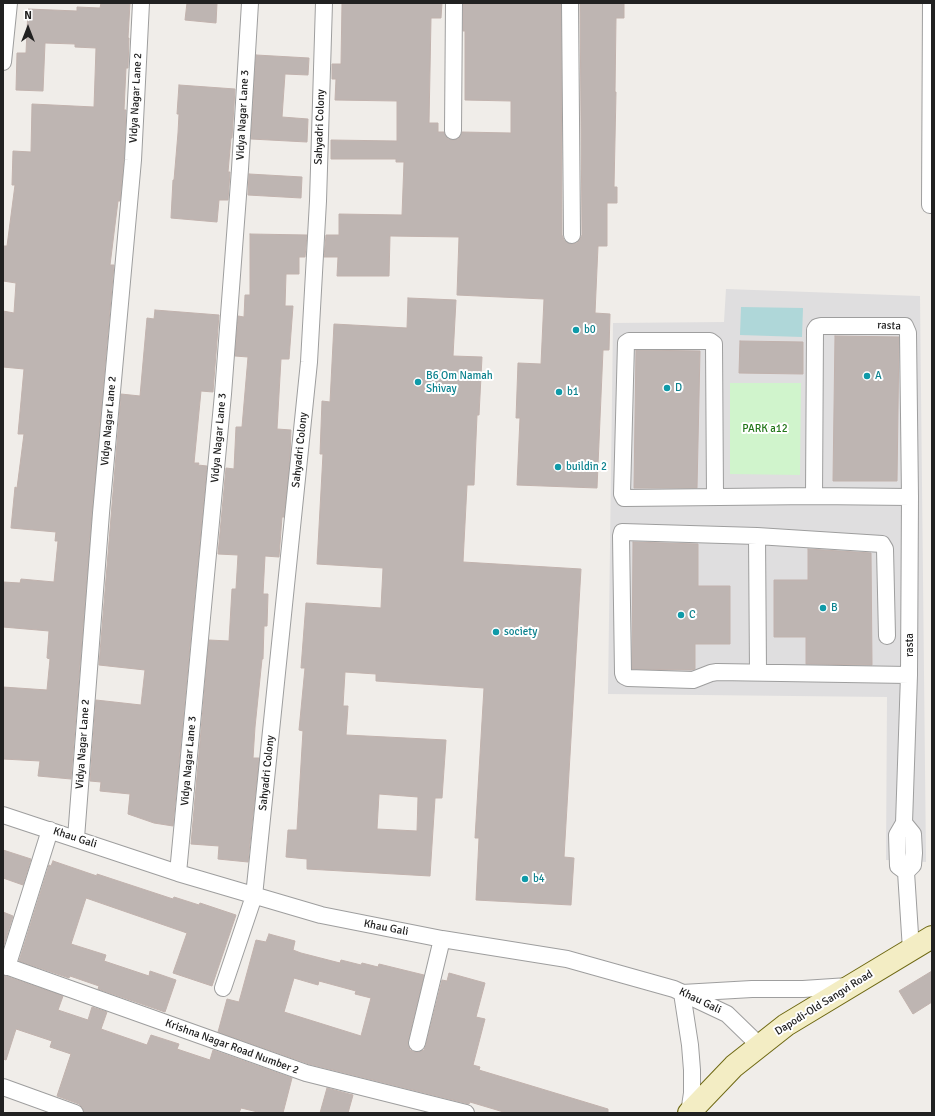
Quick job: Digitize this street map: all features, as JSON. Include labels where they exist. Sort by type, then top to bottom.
[{"type":"street","points":[[3,62],[9,3]]},
{"type":"street","name":"Vidya Nagar Lane 2","points":[[76,838],[101,513],[133,160],[142,3]]},
{"type":"street","name":"Vidya Nagar Lane 3","points":[[178,873],[223,394],[240,169],[250,3]]},
{"type":"street","name":"Sahyadri Colony","points":[[223,988],[254,896],[309,362],[318,201],[324,3]]},
{"type":"street","points":[[453,131],[454,3]]},
{"type":"street","points":[[570,3],[572,235]]},
{"type":"street","points":[[930,205],[931,3]]},
{"type":"street","name":"rasta","points":[[814,496],[815,330],[817,327],[821,326],[902,325],[908,329],[910,497],[909,675],[904,823],[913,834],[914,865],[906,872],[911,950]]},
{"type":"street","points":[[715,497],[714,344],[710,341],[628,342],[626,344],[622,496],[627,498],[814,496],[910,497]]},
{"type":"street","points":[[888,636],[885,549],[882,544],[757,536],[622,532],[623,673],[624,676],[628,678],[693,680],[711,673],[758,672],[909,675]]},
{"type":"street","points":[[757,536],[758,672]]},
{"type":"street","name":"Khau Gali","points":[[3,815],[178,873],[321,915],[442,939],[567,959],[674,989],[727,1014],[760,1046]]},
{"type":"street","points":[[5,966],[50,830]]},
{"type":"street","name":"Dapodi-Old Sangvi Road","points":[[689,1113],[734,1066],[786,1025],[932,937]]},
{"type":"street","points":[[416,1043],[442,939]]},
{"type":"street","name":"Krishna Nagar Road Number 2","points":[[5,966],[306,1073],[466,1113]]},
{"type":"street","points":[[689,1113],[692,1093],[692,1070],[690,1045],[682,993],[752,990],[803,990],[851,986]]},
{"type":"street","points":[[3,1088],[75,1113]]},
{"type":"shaded area","points":[[726,289],[920,296],[926,862],[886,860],[887,697],[608,694],[613,323],[724,322]]},
{"type":"green space","name":"PARK a12","points":[[730,383],[801,383],[800,475],[730,474]]},
{"type":"water","points":[[741,307],[803,308],[802,337],[740,335]]},
{"type":"building","points":[[101,3],[130,3],[128,68],[126,68],[124,110],[126,110],[124,159],[120,201],[118,201],[110,265],[114,265],[92,512],[71,779],[38,776],[40,761],[3,759],[3,687],[47,690],[50,659],[47,658],[49,631],[3,627],[3,582],[20,583],[21,579],[54,582],[58,541],[55,541],[56,532],[11,528],[15,487],[17,488],[24,434],[18,434],[24,369],[3,367],[3,311],[14,313],[16,283],[3,281],[3,246],[7,246],[15,185],[12,185],[13,151],[31,152],[32,104],[94,107],[96,48],[75,47],[75,44],[45,43],[43,91],[16,90],[17,53],[26,53],[28,9],[77,11],[77,7],[100,8]]},
{"type":"building","points":[[187,3],[217,3],[216,23],[185,20]]},
{"type":"building","points":[[342,3],[442,3],[441,18],[431,18],[429,123],[438,123],[438,132],[444,132],[448,139],[453,140],[458,139],[462,132],[511,133],[511,101],[465,100],[465,31],[463,31],[463,4],[561,3],[562,235],[564,240],[572,244],[577,243],[582,235],[580,3],[624,3],[624,18],[616,18],[614,187],[617,187],[617,203],[607,203],[607,246],[598,246],[595,313],[610,314],[609,350],[603,350],[597,488],[517,485],[520,418],[516,418],[518,363],[541,364],[544,299],[457,295],[459,237],[390,236],[389,276],[337,276],[338,257],[324,257],[326,235],[339,235],[339,214],[402,215],[404,162],[396,162],[396,159],[331,159],[331,140],[397,141],[397,101],[335,100],[336,79],[332,79],[332,64],[341,64]]},
{"type":"building","points":[[256,55],[309,58],[308,75],[285,74],[282,117],[308,119],[307,142],[251,139]]},
{"type":"building","points":[[179,85],[235,89],[228,172],[230,172],[228,200],[219,200],[217,222],[171,218],[178,133],[179,114],[177,114]]},
{"type":"building","points":[[249,174],[302,177],[301,198],[248,195]]},
{"type":"building","points":[[250,234],[307,235],[305,257],[299,257],[299,274],[286,274],[285,306],[293,306],[289,359],[281,359],[277,429],[291,430],[290,458],[284,517],[282,517],[279,557],[265,556],[263,594],[268,594],[267,626],[264,626],[263,659],[255,727],[253,758],[259,758],[248,862],[218,859],[219,846],[191,844],[209,640],[229,641],[232,589],[236,589],[238,555],[218,554],[226,468],[234,469],[236,427],[242,427],[248,357],[235,356],[238,316],[244,317],[245,295],[250,295]]},
{"type":"building","points":[[408,298],[456,300],[453,356],[482,357],[479,415],[477,415],[474,485],[467,485],[463,562],[581,569],[564,857],[574,858],[571,905],[476,900],[479,838],[475,838],[484,688],[376,681],[376,674],[345,672],[343,706],[348,706],[346,735],[446,740],[442,798],[435,798],[430,876],[307,869],[307,859],[286,857],[288,830],[297,830],[303,731],[299,730],[305,668],[301,668],[306,603],[381,608],[383,568],[317,564],[323,454],[320,454],[322,401],[330,402],[334,324],[407,328]],"holes":[[[379,794],[418,797],[417,831],[377,829]]]},
{"type":"building","points":[[155,310],[219,315],[213,392],[201,391],[194,463],[207,466],[173,826],[154,823],[128,814],[130,794],[100,791],[101,782],[90,781],[96,700],[141,705],[145,670],[99,665],[121,394],[140,396],[147,318],[154,319]]},
{"type":"building","name":"A","points":[[835,336],[899,337],[897,481],[833,481]]},
{"type":"building","points":[[740,341],[803,342],[803,374],[739,373]]},
{"type":"building","name":"D","points":[[636,350],[700,351],[697,488],[634,488]]},
{"type":"building","name":"C","points":[[633,542],[698,544],[698,586],[730,586],[730,644],[695,644],[695,669],[632,669]]},
{"type":"building","name":"B","points":[[808,549],[871,553],[872,665],[806,664],[806,637],[774,637],[774,580],[808,580]]},
{"type":"building","points":[[3,850],[31,859],[23,885],[3,878]]},
{"type":"building","points":[[53,861],[173,899],[174,897],[199,905],[200,903],[236,915],[212,986],[173,973],[187,933],[86,898],[71,944],[106,955],[104,961],[149,976],[150,971],[176,980],[165,1012],[98,989],[99,986],[70,976],[69,978],[19,961],[49,865],[51,866]]},
{"type":"building","points":[[3,912],[13,916],[3,948]]},
{"type":"building","points":[[269,934],[295,941],[293,950],[301,953],[340,963],[341,960],[378,967],[379,964],[424,975],[408,1041],[410,1050],[415,1052],[424,1050],[442,980],[447,981],[449,973],[485,983],[476,1017],[485,1019],[473,1065],[480,1067],[479,1070],[608,1109],[608,1113],[507,1113],[470,1102],[469,1104],[309,1064],[218,1032],[227,999],[239,1002],[256,940],[266,942]],"holes":[[[294,978],[318,985],[319,981],[356,991],[355,994],[371,998],[361,1036],[284,1012]]]},
{"type":"building","points":[[932,971],[932,1002],[913,1014],[899,991]]},
{"type":"building","points":[[3,975],[63,996],[58,1010],[88,1020],[92,1007],[107,1012],[101,1029],[147,1045],[151,1035],[179,1044],[177,1049],[210,1060],[213,1050],[292,1078],[283,1113],[262,1113],[241,1108],[239,1113],[84,1113],[79,1104],[57,1096],[71,1054],[50,1047],[52,1041],[16,1029],[6,1060],[3,1059]]},
{"type":"building","points":[[327,1088],[353,1095],[348,1113],[320,1113]]},
{"type":"place","name":"b0","points":[[576,330]]},
{"type":"place","name":"A","points":[[867,376]]},
{"type":"place","name":"B6 Om Namah Shivay","points":[[418,382]]},
{"type":"place","name":"D","points":[[667,388]]},
{"type":"place","name":"b1","points":[[559,392]]},
{"type":"place","name":"buildin 2","points":[[558,467]]},
{"type":"place","name":"B","points":[[823,608]]},
{"type":"place","name":"C","points":[[681,615]]},
{"type":"place","name":"society","points":[[496,632]]},
{"type":"place","name":"b4","points":[[525,879]]}]
